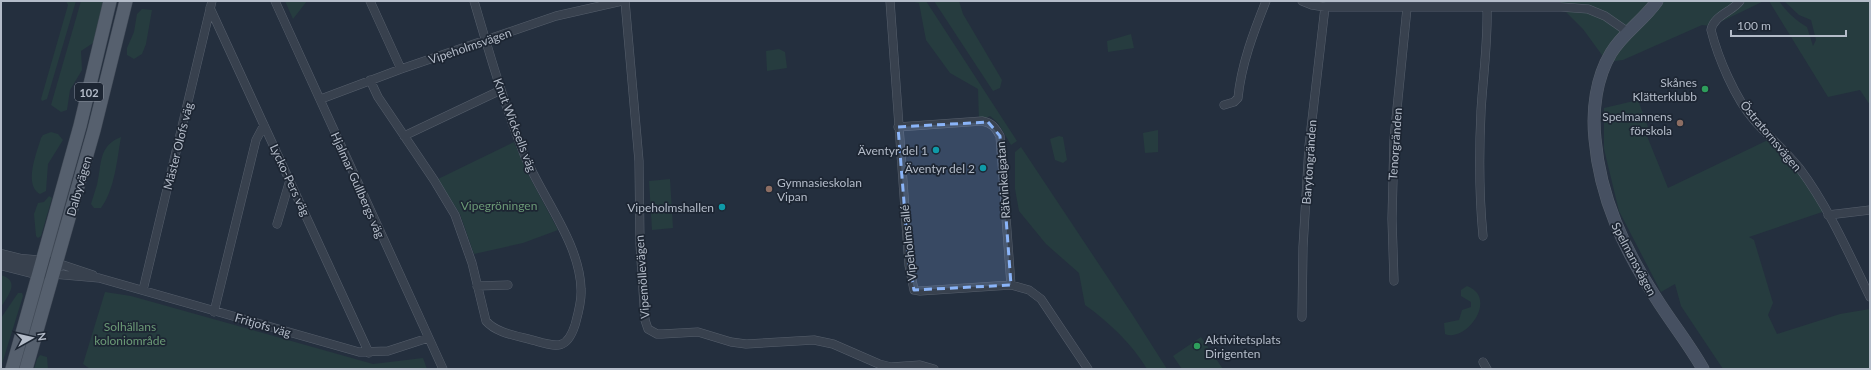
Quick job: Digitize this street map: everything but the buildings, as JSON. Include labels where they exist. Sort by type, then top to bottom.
[{"type":"main road","name":"Dalbyvägen","points":[[12,369],[39,267],[82,119],[110,1]]},
{"type":"main road","name":"Dalbyvägen","points":[[26,369],[96,122],[126,1]]},
{"type":"main road","name":"Spelmansvägen","points":[[1657,1],[1628,32],[1611,54],[1601,74],[1596,97],[1594,132],[1600,173],[1611,215],[1628,252],[1656,298],[1703,369]]},
{"type":"main road","name":"Spelmansvägen","points":[[1697,358],[1708,369]]},
{"type":"street","name":"Hjalmar Gullbergs väg","points":[[275,1],[321,99],[349,166],[442,369]]},
{"type":"street","points":[[370,1],[401,69]]},
{"type":"street","name":"Knut Wicksells väg","points":[[474,1],[501,90],[524,153],[558,220],[578,269],[581,284],[581,298],[570,338],[563,344],[551,346],[492,327],[484,318],[477,286]]},
{"type":"street","name":"Vipeholmsvägen","points":[[321,99],[401,69],[556,16],[622,1]]},
{"type":"street","name":"Vipemöllevägen","points":[[625,1],[639,161],[640,244],[645,320],[648,329],[657,334],[698,332],[731,342],[746,344],[814,340],[833,344],[879,364],[891,367],[920,365],[934,369]]},
{"type":"street","points":[[1224,105],[1234,102],[1238,98],[1239,88],[1251,44],[1266,1]]},
{"type":"street","points":[[1302,1],[1312,5],[1326,7],[1561,7],[1588,9],[1604,16],[1628,32]]},
{"type":"street","name":"Östratornsvägen","points":[[1740,1],[1737,6],[1715,21],[1711,30],[1732,86],[1754,120],[1785,151],[1800,170],[1828,215],[1870,297]]},
{"type":"street","name":"Vipeholms allé","points":[[890,3],[909,265],[914,290],[920,291],[1011,285],[1029,290],[1041,299],[1088,369]]},
{"type":"street","name":"Lycko-Pers väg","points":[[211,5],[264,125],[369,353]]},
{"type":"street","name":"Mäster Olofs väg","points":[[143,290],[211,5]]},
{"type":"street","name":"Barytongränden","points":[[1302,317],[1303,247],[1308,146],[1326,7]]},
{"type":"street","name":"Tenorgränden","points":[[1394,281],[1392,219],[1394,139],[1407,8]]},
{"type":"street","points":[[1483,236],[1481,212],[1480,142],[1488,28],[1487,8]]},
{"type":"street","points":[[370,80],[378,97],[455,215],[467,246],[477,286],[508,285]]},
{"type":"street","points":[[404,136],[501,90]]},
{"type":"street","name":"Rätvinkelgatan","points":[[898,127],[982,121],[988,122],[996,128],[1000,136],[1011,285]]},
{"type":"street","points":[[214,312],[256,140],[264,125]]},
{"type":"street","points":[[278,224],[290,180]]},
{"type":"street","points":[[1828,215],[1870,210]]},
{"type":"street","points":[[1,255],[21,260],[39,267]]},
{"type":"street","points":[[1,264],[55,268]]},
{"type":"street","name":"Fritjofs väg","points":[[55,268],[143,290],[334,346],[369,353],[395,350],[428,338]]},
{"type":"highlighted area","points":[[988,122],[1000,136],[1011,285],[914,290],[909,265],[898,127]]},
{"type":"green space","points":[[66,1],[76,1],[47,99],[42,101],[41,99],[68,5]]},
{"type":"green space","points":[[81,1],[104,1],[97,37],[93,43],[81,51],[82,70],[70,90],[67,110],[61,112],[51,105]]},
{"type":"green space","points":[[285,1],[307,1],[293,19]]},
{"type":"green space","points":[[909,1],[926,1],[1017,141],[1011,145],[998,123],[990,116],[979,122],[978,89],[950,73],[926,40],[919,3]]},
{"type":"green space","points":[[934,1],[959,1],[963,14],[1002,80],[1000,88],[993,91]]},
{"type":"green space","points":[[1561,1],[1764,1],[1712,26],[1702,25],[1623,60],[1607,62],[1583,29],[1561,7]]},
{"type":"green space","points":[[1769,1],[1779,1],[1792,16],[1807,27],[1813,46],[1816,40],[1811,20],[1799,15],[1784,1],[1870,1],[1870,105],[1860,90],[1828,97]]},
{"type":"green space","points":[[142,9],[152,10],[146,44],[142,54],[134,59],[127,55],[127,48],[134,32],[137,14]]},
{"type":"green space","points":[[1131,34],[1134,48],[1108,52],[1107,41]]},
{"type":"green space","points":[[779,49],[785,52],[787,68],[767,71],[766,51]]},
{"type":"green space","points":[[1638,100],[1651,135],[1647,136],[1668,188],[1772,138],[1785,151],[1825,211],[1749,237],[1754,240],[1773,303],[1768,315],[1777,334],[1840,314],[1870,309],[1870,369],[1723,369],[1681,306],[1675,284],[1661,292],[1619,211],[1604,149],[1604,108]]},
{"type":"green space","points":[[1158,130],[1158,152],[1145,153],[1143,133]]},
{"type":"green space","points":[[51,132],[58,134],[63,140],[48,164],[46,191],[40,194],[35,190],[32,183],[34,159],[41,138],[43,135]]},
{"type":"green space","points":[[1059,136],[1063,137],[1067,160],[1063,163],[1055,160],[1050,139]]},
{"type":"green space","points":[[121,137],[115,174],[106,200],[101,208],[94,208],[91,204],[97,185],[102,156],[108,145]]},
{"type":"green space","name":"Vipegröningen","points":[[514,142],[529,176],[558,230],[523,243],[474,254],[460,214],[438,179]]},
{"type":"green space","points":[[1021,147],[1167,369],[1147,369],[1127,342],[1103,319],[1085,305],[1079,273],[1046,244],[1019,211],[1015,189],[1015,152]]},
{"type":"green space","points":[[670,179],[673,228],[652,230],[649,181]]},
{"type":"green space","points":[[49,196],[52,198],[41,236],[38,238],[36,236],[34,214],[38,203],[44,202]]},
{"type":"green space","points":[[1,275],[10,281],[11,288],[10,293],[1,307]]},
{"type":"green space","points":[[1467,286],[1476,292],[1480,300],[1480,309],[1476,318],[1470,326],[1462,332],[1453,335],[1445,334],[1444,323],[1459,320],[1462,310],[1471,307],[1471,302],[1461,296],[1461,290]]},
{"type":"green space","name":"Solhällans koloniområde","points":[[105,292],[131,296],[373,364],[423,358],[427,369],[90,369],[83,364]]},
{"type":"green space","points":[[18,293],[22,293],[23,296],[1,367],[1,318]]},
{"type":"green space","name":"Aktivitetsplats Dirigenten","points":[[1201,337],[1223,369],[1182,369],[1173,356]]},
{"type":"green space","points":[[40,355],[47,357],[48,369],[34,369]]},
{"type":"place","name":"Skånes Klätterklubb","points":[[1705,89]]},
{"type":"place","name":"Spelmannens förskola","points":[[1680,123]]},
{"type":"place","name":"Äventyr del 1","points":[[936,150]]},
{"type":"place","name":"Äventyr del 2","points":[[983,168]]},
{"type":"place","name":"Gymnasieskolan Vipan","points":[[769,189]]},
{"type":"place","name":"Vipeholmshallen","points":[[722,207]]},
{"type":"place","name":"Aktivitetsplats Dirigenten","points":[[1197,346]]}]
